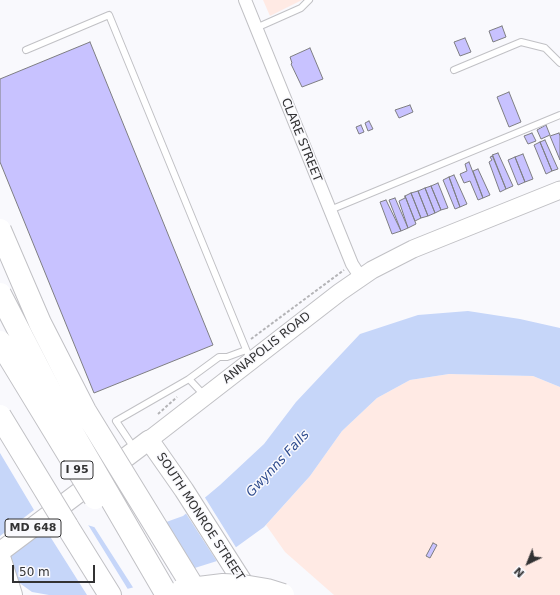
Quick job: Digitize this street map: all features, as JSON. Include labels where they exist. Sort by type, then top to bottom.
[{"type":"highway","points":[[0,230],[40,323],[85,411],[198,595]]},
{"type":"highway","points":[[0,294],[61,412],[166,595],[178,591],[223,585],[261,589],[283,595]]},
{"type":"highway","name":"I 95","points":[[0,342],[75,467],[158,595]]},
{"type":"highway","points":[[0,416],[110,595]]},
{"type":"highway","points":[[0,560],[11,595]]},
{"type":"main road","name":"ANNAPOLIS ROAD","points":[[0,552],[142,446],[205,396],[248,355],[361,278],[413,249],[560,190]]},
{"type":"main road","name":"SOUTH MONROE STREET","points":[[142,446],[184,490],[251,595]]},
{"type":"street","name":"CLARE STREET","points":[[245,0],[352,264],[361,278]]},
{"type":"lane","points":[[256,28],[297,10],[307,4],[309,0]]},
{"type":"lane","points":[[26,50],[109,15],[248,355],[219,357],[189,379],[116,421],[142,446]]},
{"type":"lane","points":[[454,70],[521,42],[545,48],[560,63]]},
{"type":"lane","points":[[330,210],[560,115]]},
{"type":"lane","points":[[189,379],[205,396]]},
{"type":"shaded area","points":[[263,0],[302,0],[270,16]]},
{"type":"shaded area","points":[[449,374],[533,376],[560,387],[560,595],[334,595],[285,552],[266,525],[310,476],[342,431],[377,398],[410,380]]},
{"type":"water","name":"Gwynns Falls","points":[[468,311],[520,319],[560,328],[560,387],[533,376],[449,374],[410,380],[377,398],[342,431],[310,476],[264,527],[217,561],[131,588],[102,595],[49,595],[32,592],[0,569],[0,441],[71,520],[94,527],[155,526],[183,516],[220,485],[264,444],[296,402],[360,334],[418,315]]},
{"type":"pier","points":[[0,439],[72,518],[87,523],[129,591],[111,595],[87,595],[46,530],[6,559],[0,572],[0,536],[34,510],[0,453]]},
{"type":"pier","points":[[204,496],[237,549],[218,563],[185,512]]},
{"type":"pier","points":[[93,525],[142,525],[173,577],[134,589]]},
{"type":"building","points":[[502,26],[506,37],[493,42],[489,31]]},
{"type":"building","points":[[465,38],[471,52],[460,56],[454,42]]},
{"type":"building","points":[[90,42],[213,345],[94,393],[0,162],[0,79]]},
{"type":"building","points":[[310,48],[323,79],[302,87],[291,64],[290,57]]},
{"type":"building","points":[[509,92],[521,122],[509,127],[497,97]]},
{"type":"building","points":[[410,105],[413,112],[399,118],[395,110]]},
{"type":"building","points":[[369,121],[373,129],[368,131],[365,123]]},
{"type":"building","points":[[361,125],[364,132],[359,134],[356,127]]},
{"type":"building","points":[[546,125],[550,135],[541,139],[537,130]]},
{"type":"building","points":[[532,133],[536,141],[528,144],[524,136]]},
{"type":"building","points":[[559,133],[560,136],[560,160],[550,136]]},
{"type":"building","points":[[545,140],[558,169],[552,171],[540,142]]},
{"type":"building","points":[[540,142],[552,171],[546,174],[534,145]]},
{"type":"building","points":[[498,153],[513,186],[506,189],[492,155]]},
{"type":"building","points":[[523,154],[533,179],[525,182],[515,157]]},
{"type":"building","points":[[493,156],[506,189],[500,192],[489,162],[492,160],[490,157]]},
{"type":"building","points":[[515,157],[525,182],[518,185],[508,160]]},
{"type":"building","points":[[469,162],[483,198],[478,200],[470,181],[464,183],[460,174],[467,171],[465,164]]},
{"type":"building","points":[[478,169],[490,195],[483,198],[473,171]]},
{"type":"building","points":[[454,175],[467,204],[460,207],[449,177]]},
{"type":"building","points":[[449,177],[460,207],[455,209],[443,180]]},
{"type":"building","points":[[438,183],[448,208],[441,210],[431,186]]},
{"type":"building","points":[[431,186],[441,210],[435,213],[425,188]]},
{"type":"building","points":[[425,188],[435,213],[428,216],[418,191]]},
{"type":"building","points":[[418,191],[428,216],[421,218],[411,193]]},
{"type":"building","points":[[411,193],[421,218],[415,221],[405,196]]},
{"type":"building","points":[[405,196],[416,224],[408,228],[399,201],[405,198]]},
{"type":"building","points":[[395,198],[408,228],[401,231],[389,200]]},
{"type":"building","points":[[386,200],[401,231],[392,234],[380,202]]},
{"type":"building","points":[[433,543],[437,545],[430,558],[426,556]]}]
